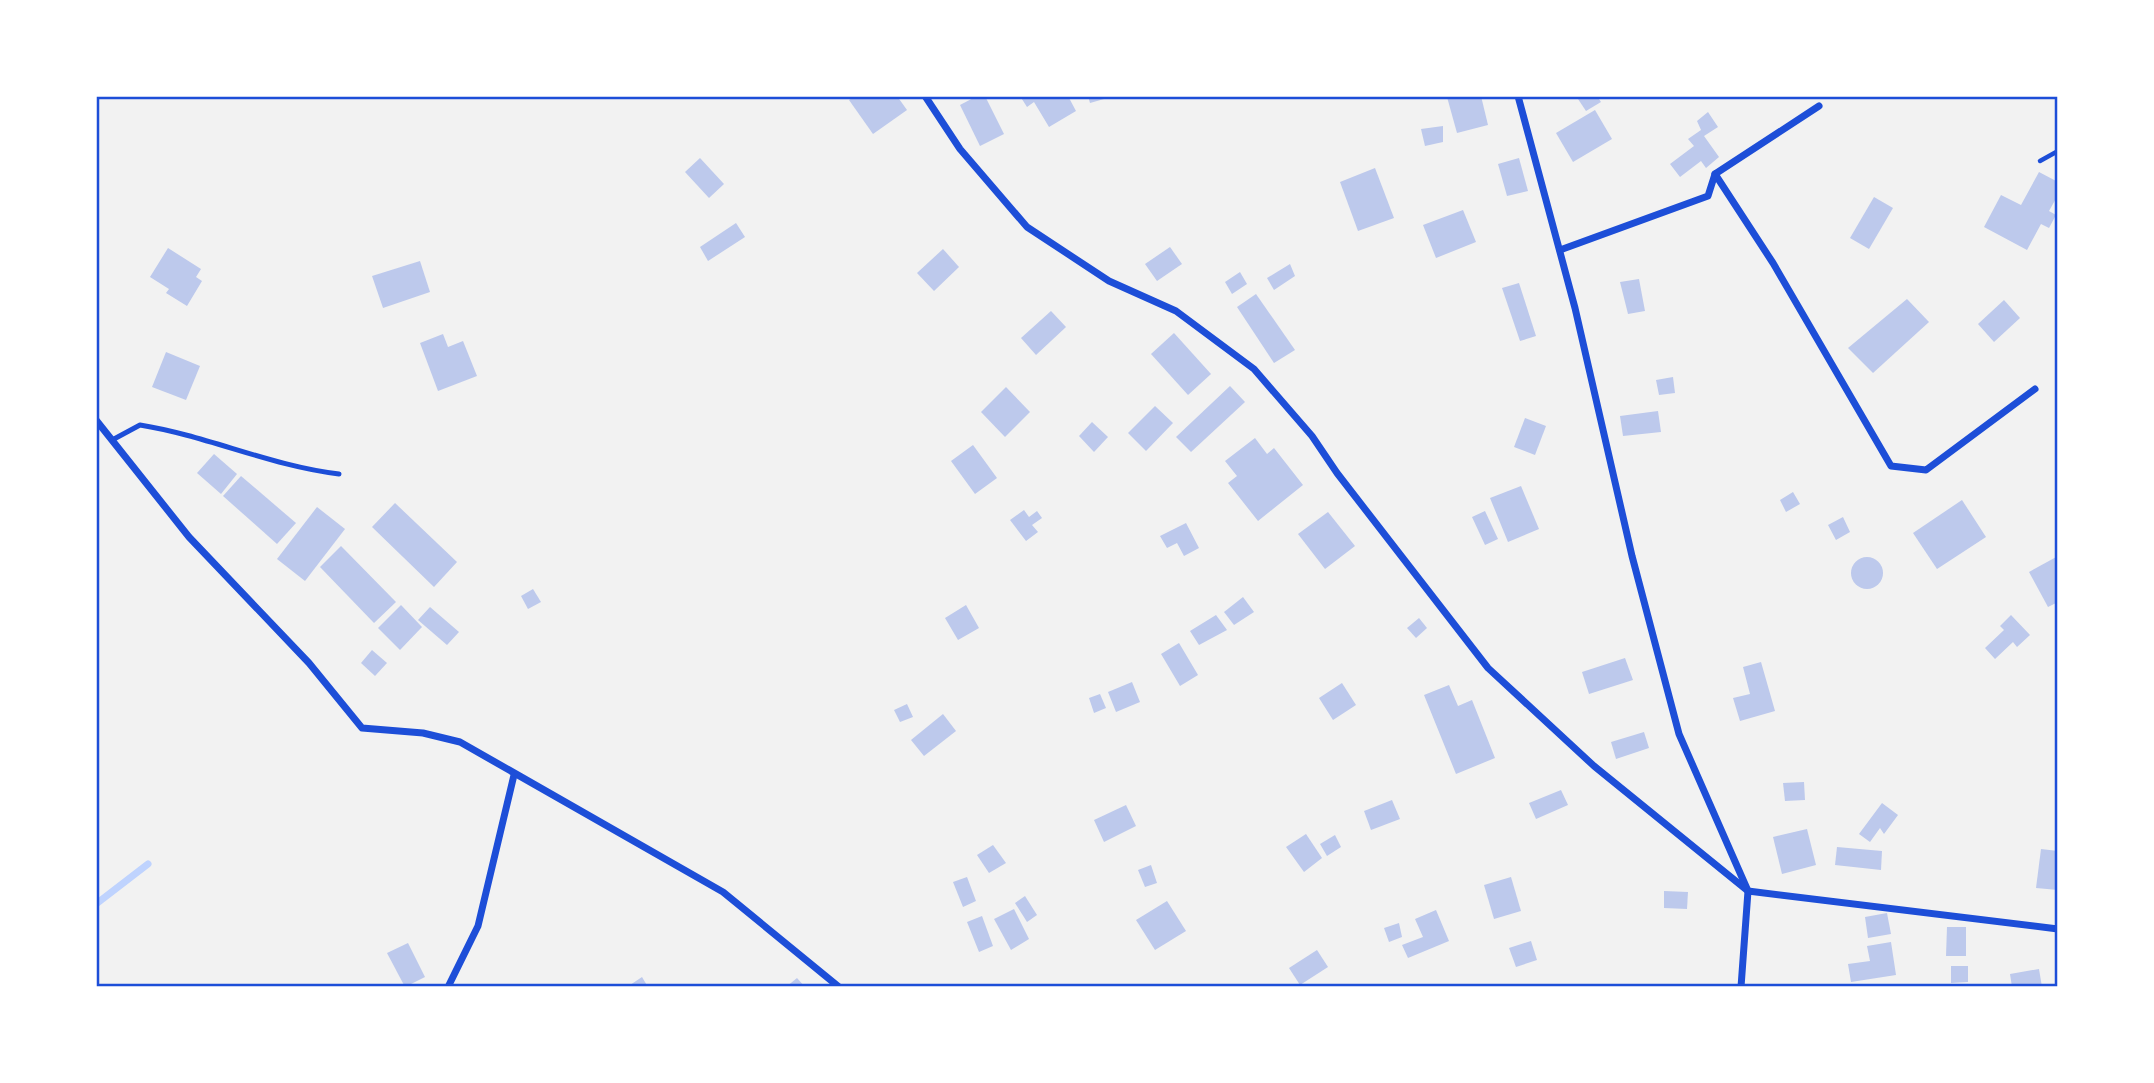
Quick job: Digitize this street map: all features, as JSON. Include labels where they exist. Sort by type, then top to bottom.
[{"type":"street","points":[[925,96],[960,149],[1027,228],[1110,281],[1176,311],[1254,369],[1312,436],[1337,473],[1488,668],[1594,766],[1748,891],[2058,929]]},
{"type":"street","points":[[1518,96],[1560,250],[1632,556],[1678,734],[1748,891],[1741,987]]},
{"type":"street","points":[[1560,250],[1708,196],[1715,174],[1819,106]]},
{"type":"street","points":[[1715,174],[1773,263],[1891,466],[1926,470],[2035,388]]},
{"type":"street","points":[[96,420],[114,439],[189,537],[309,663],[362,728],[423,733],[460,742],[723,892],[838,987]]},
{"type":"street","points":[[448,987],[478,926],[514,775]]},
{"type":"lane","points":[[114,439],[140,425],[234,446],[299,469],[339,474]]},
{"type":"path","points":[[2040,162],[2058,151]]},
{"type":"building","points":[[855,96],[897,96],[907,110],[873,134],[849,100]]},
{"type":"building","points":[[977,96],[985,96],[1004,134],[980,146],[960,105]]},
{"type":"building","points":[[1020,96],[1068,96],[1076,111],[1049,127],[1034,102],[1027,107]]},
{"type":"building","points":[[1088,96],[1111,96],[1111,97],[1090,103]]},
{"type":"building","points":[[1481,96],[1488,125],[1457,133],[1447,97]]},
{"type":"building","points":[[1576,96],[1597,96],[1601,102],[1586,111]]},
{"type":"building","points":[[1595,110],[1612,139],[1573,162],[1556,133]]},
{"type":"building","points":[[1708,112],[1718,127],[1704,136],[1719,157],[1706,168],[1701,161],[1680,177],[1670,164],[1694,146],[1688,139],[1701,130],[1697,121]]},
{"type":"building","points":[[1443,126],[1443,142],[1425,146],[1421,129]]},
{"type":"building","points":[[700,158],[724,184],[709,198],[685,172]]},
{"type":"building","points":[[1519,158],[1528,191],[1507,196],[1498,164]]},
{"type":"building","points":[[1375,168],[1394,218],[1358,231],[1340,182]]},
{"type":"building","points":[[2039,172],[2058,182],[2058,195],[2049,211],[2056,215],[2049,228],[2041,224],[2027,250],[1984,227],[2001,195],[2021,205]]},
{"type":"building","points":[[1874,197],[1893,208],[1869,249],[1850,238]]},
{"type":"building","points":[[1463,210],[1476,242],[1436,258],[1423,225]]},
{"type":"building","points":[[736,223],[745,237],[708,261],[700,247]]},
{"type":"building","points":[[1170,247],[1182,264],[1157,281],[1145,264]]},
{"type":"building","points":[[168,248],[201,269],[196,277],[202,281],[187,306],[166,293],[169,289],[150,277]]},
{"type":"building","points":[[943,249],[959,267],[934,291],[917,273]]},
{"type":"building","points":[[420,261],[430,292],[383,308],[372,276]]},
{"type":"building","points":[[1290,264],[1295,276],[1274,290],[1267,278]]},
{"type":"building","points":[[1240,272],[1247,284],[1232,294],[1225,282]]},
{"type":"building","points":[[1639,279],[1645,311],[1628,314],[1620,282]]},
{"type":"building","points":[[1519,283],[1536,336],[1520,341],[1502,288]]},
{"type":"building","points":[[1256,294],[1295,350],[1274,363],[1237,307]]},
{"type":"building","points":[[1907,299],[1929,322],[1873,373],[1848,348]]},
{"type":"building","points":[[2004,300],[2020,318],[1994,342],[1978,324]]},
{"type":"building","points":[[1051,311],[1066,327],[1036,355],[1021,338]]},
{"type":"building","points":[[1174,333],[1211,374],[1188,395],[1151,354]]},
{"type":"building","points":[[443,334],[448,347],[463,341],[477,376],[438,391],[420,343]]},
{"type":"building","points":[[166,352],[200,366],[186,400],[152,387]]},
{"type":"building","points":[[1673,377],[1675,393],[1659,395],[1656,380]]},
{"type":"building","points":[[1230,386],[1245,402],[1191,452],[1176,437]]},
{"type":"building","points":[[1006,387],[1030,412],[1005,437],[981,412]]},
{"type":"building","points":[[1155,406],[1173,423],[1146,451],[1128,433]]},
{"type":"building","points":[[1658,411],[1661,432],[1623,436],[1620,416]]},
{"type":"building","points":[[1525,418],[1546,426],[1535,455],[1514,447]]},
{"type":"building","points":[[1092,422],[1108,437],[1094,452],[1079,436]]},
{"type":"building","points":[[1255,438],[1267,454],[1274,448],[1303,485],[1258,521],[1228,483],[1237,476],[1225,461]]},
{"type":"building","points":[[973,445],[997,478],[975,494],[951,461]]},
{"type":"building","points":[[214,454],[237,474],[221,494],[197,473]]},
{"type":"building","points":[[241,476],[296,523],[277,544],[223,496]]},
{"type":"building","points":[[1521,486],[1539,529],[1508,542],[1490,498]]},
{"type":"building","points":[[1793,492],[1800,504],[1786,512],[1780,500]]},
{"type":"building","points":[[1962,500],[1986,537],[1937,569],[1913,533]]},
{"type":"building","points":[[395,503],[457,562],[434,587],[372,527]]},
{"type":"building","points":[[317,507],[345,529],[305,581],[277,559]]},
{"type":"building","points":[[1024,510],[1029,517],[1037,511],[1042,518],[1032,525],[1038,532],[1026,541],[1010,520]]},
{"type":"building","points":[[1485,511],[1498,539],[1485,545],[1472,517]]},
{"type":"building","points":[[1328,512],[1355,546],[1325,569],[1298,534]]},
{"type":"building","points":[[1843,517],[1850,532],[1836,540],[1828,525]]},
{"type":"building","points":[[1186,523],[1199,548],[1184,556],[1177,543],[1167,548],[1160,536]]},
{"type":"building","points":[[341,546],[396,602],[374,623],[320,567]]},
{"type":"building","points":[[2058,556],[2058,602],[2048,607],[2029,572]]},
{"type":"building","points":[[1867,557],[1878,562],[1883,573],[1878,584],[1867,589],[1856,584],[1851,573],[1856,562]]},
{"type":"building","points":[[533,589],[541,602],[528,609],[521,596]]},
{"type":"building","points":[[1243,597],[1254,612],[1234,625],[1224,612]]},
{"type":"building","points":[[401,605],[422,627],[400,650],[378,628]]},
{"type":"building","points":[[966,605],[979,628],[958,640],[945,618]]},
{"type":"building","points":[[430,607],[459,632],[447,645],[418,620]]},
{"type":"building","points":[[1216,615],[1227,630],[1199,645],[1190,631]]},
{"type":"building","points":[[2011,615],[2030,635],[2017,647],[2013,642],[1995,659],[1985,648],[2004,630],[2000,626]]},
{"type":"building","points":[[1419,618],[1427,628],[1416,638],[1407,628]]},
{"type":"building","points":[[1179,643],[1198,675],[1180,686],[1161,654]]},
{"type":"building","points":[[372,650],[387,663],[375,676],[361,663]]},
{"type":"building","points":[[1625,658],[1633,680],[1589,694],[1582,672]]},
{"type":"building","points":[[1761,662],[1775,711],[1740,721],[1733,698],[1750,694],[1743,667]]},
{"type":"building","points":[[1132,682],[1140,702],[1116,712],[1108,692]]},
{"type":"building","points":[[1342,683],[1356,705],[1333,720],[1319,698]]},
{"type":"building","points":[[1449,685],[1458,706],[1472,700],[1495,758],[1456,774],[1424,695]]},
{"type":"building","points":[[1100,694],[1106,708],[1094,713],[1089,698]]},
{"type":"building","points":[[907,704],[913,717],[900,722],[894,710]]},
{"type":"building","points":[[943,714],[956,731],[924,756],[911,740]]},
{"type":"building","points":[[1644,732],[1649,748],[1616,759],[1611,742]]},
{"type":"building","points":[[1804,782],[1805,800],[1785,801],[1783,783]]},
{"type":"building","points":[[1561,790],[1568,805],[1536,819],[1529,803]]},
{"type":"building","points":[[1392,800],[1400,819],[1371,830],[1364,811]]},
{"type":"building","points":[[1882,803],[1898,815],[1884,834],[1880,828],[1870,842],[1859,834]]},
{"type":"building","points":[[1126,805],[1136,826],[1104,842],[1094,820]]},
{"type":"building","points":[[1807,829],[1816,865],[1782,874],[1773,837]]},
{"type":"building","points":[[1306,834],[1322,858],[1304,872],[1286,847]]},
{"type":"building","points":[[1335,835],[1341,847],[1327,856],[1320,844]]},
{"type":"building","points":[[993,845],[1006,863],[989,873],[977,855]]},
{"type":"building","points":[[1837,847],[1882,851],[1881,870],[1835,865]]},
{"type":"building","points":[[2041,849],[2058,851],[2058,890],[2036,888]]},
{"type":"building","points":[[1151,865],[1157,883],[1145,887],[1138,870]]},
{"type":"building","points":[[967,877],[976,901],[963,907],[953,882]]},
{"type":"building","points":[[1511,877],[1521,911],[1494,919],[1484,885]]},
{"type":"building","points":[[1664,891],[1688,892],[1687,909],[1664,908]]},
{"type":"building","points":[[1025,896],[1037,915],[1027,922],[1015,903]]},
{"type":"building","points":[[1167,901],[1186,931],[1155,950],[1136,920]]},
{"type":"building","points":[[1014,909],[1029,939],[1011,950],[994,919]]},
{"type":"building","points":[[1436,910],[1449,941],[1408,958],[1402,945],[1423,937],[1415,919]]},
{"type":"building","points":[[1887,913],[1891,934],[1868,938],[1865,917]]},
{"type":"building","points":[[982,916],[993,946],[979,952],[967,922]]},
{"type":"building","points":[[1399,923],[1402,937],[1389,942],[1384,928]]},
{"type":"building","points":[[1947,927],[1966,927],[1966,956],[1946,956]]},
{"type":"building","points":[[1531,941],[1537,960],[1516,967],[1509,948]]},
{"type":"building","points":[[1891,942],[1896,975],[1851,982],[1848,964],[1870,961],[1867,946]]},
{"type":"building","points":[[408,943],[425,977],[405,987],[387,953]]},
{"type":"building","points":[[1317,950],[1328,967],[1300,985],[1289,968]]},
{"type":"building","points":[[1951,966],[1968,966],[1968,982],[1951,983]]},
{"type":"building","points":[[2039,969],[2042,987],[2012,987],[2010,974]]},
{"type":"building","points":[[642,977],[648,987],[627,987]]},
{"type":"building","points":[[797,978],[805,987],[786,987]]},
{"type":"waterway","points":[[96,904],[148,864]]}]
